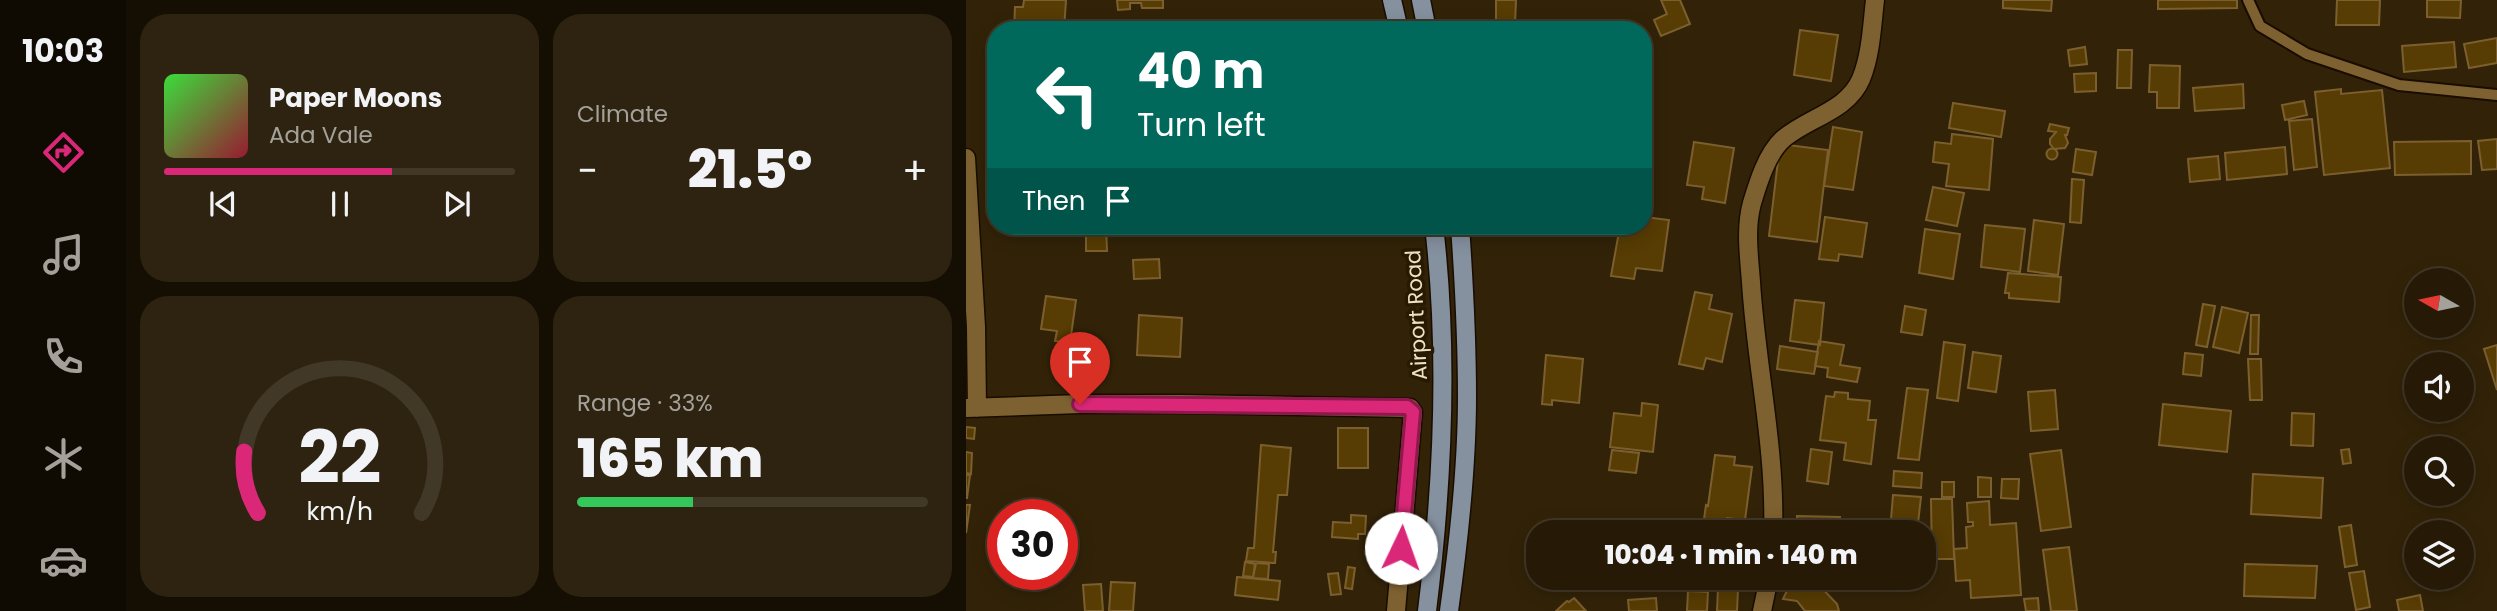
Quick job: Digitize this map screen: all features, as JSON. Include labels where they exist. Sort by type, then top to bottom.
[{"type":"main road","points":[[1392,0],[1397,21]]},
{"type":"main road","points":[[1421,0],[1425,21]]},
{"type":"main road","name":"Airport Road","points":[[1427,611],[1434,557],[1443,432],[1442,348],[1435,235]]},
{"type":"main road","points":[[1449,611],[1461,512],[1467,399],[1461,235]]},
{"type":"street","points":[[1774,520],[1769,448],[1752,298],[1748,237],[1752,205],[1761,179],[1782,141],[1824,116],[1848,96],[1861,79],[1871,37],[1875,0]]},
{"type":"street","points":[[966,158],[976,327],[972,408],[1080,404],[1407,407],[1413,412],[1396,611]]},
{"type":"street","points":[[1762,611],[1766,590]]},
{"type":"lane","points":[[2248,0],[2260,26],[2307,54],[2376,80],[2399,85],[2497,95]]},
{"type":"building","points":[[1024,0],[1066,0],[1065,21],[1014,21],[1015,7],[1023,7]]},
{"type":"building","points":[[1117,0],[1163,0],[1163,8],[1142,8],[1141,3],[1130,3],[1130,9],[1118,10]]},
{"type":"building","points":[[1496,0],[1516,0],[1515,21],[1496,21]]},
{"type":"building","points":[[1661,0],[1680,0],[1690,24],[1661,36],[1654,20],[1667,14]]},
{"type":"building","points":[[2003,0],[2052,0],[2051,11],[2003,8]]},
{"type":"building","points":[[2158,0],[2237,0],[2237,8],[2158,9]]},
{"type":"building","points":[[2337,0],[2380,0],[2379,25],[2336,25]]},
{"type":"building","points":[[2427,0],[2461,0],[2460,18],[2427,17]]},
{"type":"building","points":[[1800,30],[1838,35],[1831,81],[1794,75]]},
{"type":"building","points":[[2497,38],[2497,63],[2469,68],[2464,44]]},
{"type":"building","points":[[2454,42],[2456,67],[2404,72],[2402,46]]},
{"type":"building","points":[[2085,47],[2087,64],[2070,66],[2068,50]]},
{"type":"building","points":[[2118,50],[2132,50],[2131,88],[2117,88]]},
{"type":"building","points":[[2150,65],[2180,66],[2179,108],[2157,108],[2157,92],[2149,92]]},
{"type":"building","points":[[2096,73],[2096,91],[2075,92],[2074,74]]},
{"type":"building","points":[[2243,84],[2244,108],[2195,111],[2193,88]]},
{"type":"building","points":[[2341,89],[2341,94],[2382,90],[2390,168],[2324,175],[2315,92]]},
{"type":"building","points":[[2304,101],[2307,115],[2285,120],[2282,105]]},
{"type":"building","points":[[1953,103],[2005,111],[2001,137],[1949,128]]},
{"type":"building","points":[[2312,119],[2317,167],[2294,170],[2289,121]]},
{"type":"building","points":[[2050,124],[2069,128],[2065,135],[2068,143],[2065,148],[2054,149],[2050,144],[2050,139],[2056,132],[2048,131]]},
{"type":"building","points":[[1833,127],[1862,132],[1853,190],[1824,186]]},
{"type":"building","points":[[1952,134],[1993,139],[1989,190],[1946,186],[1949,164],[1933,162],[1935,142],[1951,144]]},
{"type":"building","points":[[2497,139],[2497,169],[2482,170],[2478,141]]},
{"type":"building","points":[[2471,141],[2471,174],[2395,175],[2394,142]]},
{"type":"building","points":[[1694,142],[1734,148],[1725,203],[1702,199],[1704,187],[1687,185]]},
{"type":"building","points":[[1780,144],[1828,150],[1817,242],[1769,236]]},
{"type":"building","points":[[2285,147],[2287,174],[2227,180],[2225,153]]},
{"type":"building","points":[[2052,149],[2056,150],[2056,158],[2052,159],[2048,158],[2047,154],[2048,150]]},
{"type":"building","points":[[2076,149],[2096,152],[2092,175],[2073,172]]},
{"type":"building","points":[[2218,156],[2220,179],[2190,182],[2188,159]]},
{"type":"building","points":[[2072,179],[2084,180],[2081,223],[2070,222]]},
{"type":"building","points":[[1933,187],[1964,193],[1957,226],[1926,220]]},
{"type":"building","points":[[1825,217],[1867,223],[1862,257],[1839,254],[1838,261],[1819,259]]},
{"type":"building","points":[[1652,218],[1669,220],[1662,271],[1636,268],[1634,279],[1611,276],[1618,235],[1652,235]]},
{"type":"building","points":[[2034,220],[2064,224],[2058,275],[2028,271]]},
{"type":"building","points":[[1985,225],[2025,229],[2020,272],[1981,267]]},
{"type":"building","points":[[1925,229],[1960,234],[1953,279],[1919,273]]},
{"type":"building","points":[[1086,235],[1106,235],[1107,251],[1086,251]]},
{"type":"building","points":[[1259,235],[1291,235],[1291,236]]},
{"type":"building","points":[[1159,259],[1160,278],[1134,279],[1133,260]]},
{"type":"building","points":[[2008,273],[2061,277],[2059,302],[2009,298],[2009,293],[2005,293]]},
{"type":"building","points":[[1695,292],[1712,295],[1709,309],[1732,314],[1722,362],[1706,358],[1703,369],[1679,364]]},
{"type":"building","points":[[1046,296],[1076,300],[1070,343],[1055,341],[1057,331],[1041,329]]},
{"type":"building","points":[[1795,300],[1824,303],[1820,345],[1790,341]]},
{"type":"building","points":[[2203,304],[2215,306],[2207,347],[2196,345]]},
{"type":"building","points":[[1905,306],[1926,310],[1922,335],[1901,332]]},
{"type":"building","points":[[2222,307],[2248,313],[2239,353],[2213,347]]},
{"type":"building","points":[[1139,315],[1182,318],[1180,357],[1137,355]]},
{"type":"building","points":[[2251,315],[2259,315],[2258,354],[2250,354]]},
{"type":"building","points":[[1819,341],[1844,345],[1840,365],[1860,368],[1857,382],[1827,377],[1828,368],[1815,366]]},
{"type":"building","points":[[1944,342],[1965,345],[1958,401],[1937,398]]},
{"type":"building","points":[[2497,345],[2497,390],[2484,349]]},
{"type":"building","points":[[1780,346],[1818,352],[1814,374],[1777,369]]},
{"type":"building","points":[[1973,352],[2001,356],[1996,392],[1968,388]]},
{"type":"building","points":[[2185,353],[2203,355],[2201,376],[2183,374]]},
{"type":"building","points":[[1546,355],[1583,359],[1579,403],[1552,400],[1552,405],[1542,404]]},
{"type":"building","points":[[2248,359],[2261,359],[2262,400],[2250,400]]},
{"type":"building","points":[[1907,388],[1928,390],[1919,460],[1898,458]]},
{"type":"building","points":[[2055,390],[2058,429],[2031,431],[2028,392]]},
{"type":"building","points":[[1835,392],[1848,393],[1848,399],[1870,401],[1868,420],[1876,420],[1871,464],[1844,460],[1846,443],[1820,440],[1826,396],[1834,397]]},
{"type":"building","points":[[1642,403],[1658,405],[1653,452],[1610,447],[1614,413],[1641,416]]},
{"type":"building","points":[[2163,404],[2231,411],[2227,452],[2159,445]]},
{"type":"building","points":[[2292,413],[2314,414],[2313,446],[2291,445]]},
{"type":"building","points":[[966,427],[975,428],[974,439],[966,438]]},
{"type":"building","points":[[1338,428],[1368,428],[1368,468],[1338,468]]},
{"type":"building","points":[[1261,445],[1291,448],[1287,495],[1278,495],[1273,552],[1276,552],[1275,563],[1246,561],[1248,548],[1254,548]]},
{"type":"building","points":[[1811,449],[1832,452],[1828,484],[1807,481]]},
{"type":"building","points":[[2349,449],[2351,463],[2343,464],[2341,450]]},
{"type":"building","points":[[1612,450],[1639,453],[1636,473],[1609,470]]},
{"type":"building","points":[[2061,450],[2071,527],[2041,531],[2030,454]]},
{"type":"building","points":[[966,452],[972,453],[971,474],[966,473]]},
{"type":"building","points":[[1715,455],[1735,457],[1734,465],[1752,467],[1745,520],[1704,520],[1706,505],[1708,506]]},
{"type":"building","points":[[1894,471],[1922,473],[1921,488],[1893,486]]},
{"type":"building","points":[[2253,474],[2323,478],[2321,518],[2251,514]]},
{"type":"building","points":[[966,475],[970,475],[967,498],[966,498]]},
{"type":"building","points":[[1978,477],[1991,478],[1991,497],[1978,497]]},
{"type":"building","points":[[2002,479],[2019,479],[2018,499],[2001,498]]},
{"type":"building","points":[[1942,482],[1954,482],[1954,497],[1942,497]]},
{"type":"building","points":[[1893,495],[1921,497],[1918,520],[1891,520]]},
{"type":"building","points":[[1931,499],[1952,499],[1954,559],[1936,559],[1936,520],[1931,520]]},
{"type":"building","points":[[1989,501],[1990,525],[2016,523],[2021,595],[1971,598],[1970,580],[1956,581],[1954,549],[1967,548],[1966,527],[1973,526],[1973,522],[1968,522],[1967,503]]},
{"type":"building","points":[[966,505],[970,505],[966,533]]},
{"type":"building","points":[[1351,515],[1366,516],[1365,534],[1358,534],[1358,539],[1332,537],[1333,522],[1351,523]]},
{"type":"building","points":[[1797,516],[1840,517],[1840,520],[1797,520]]},
{"type":"building","points":[[2351,525],[2357,565],[2345,567],[2339,527]]},
{"type":"building","points":[[1375,542],[1376,549],[1368,550],[1367,544]]},
{"type":"building","points":[[2069,547],[2077,611],[2051,611],[2043,550]]},
{"type":"building","points":[[1245,562],[1255,564],[1253,577],[1243,576]]},
{"type":"building","points":[[1256,563],[1269,564],[1268,579],[1253,578]]},
{"type":"building","points":[[2245,564],[2317,566],[2315,598],[2244,596]]},
{"type":"building","points":[[1348,567],[1355,568],[1352,589],[1345,588]]},
{"type":"building","points":[[2364,571],[2370,607],[2356,610],[2349,573]]},
{"type":"building","points":[[1338,573],[1341,594],[1331,595],[1328,574]]},
{"type":"building","points":[[1237,577],[1280,581],[1278,600],[1235,595]]},
{"type":"building","points":[[1111,582],[1135,583],[1133,611],[1109,611]]},
{"type":"building","points":[[1101,584],[1103,611],[1085,611],[1083,585]]},
{"type":"building","points":[[1718,590],[1738,590],[1737,611],[1717,611]]},
{"type":"building","points":[[1787,590],[1824,590],[1837,604],[1839,611],[1805,611],[1797,601],[1783,599]]},
{"type":"building","points":[[1688,591],[1708,592],[1707,611],[1687,611]]},
{"type":"building","points":[[2420,595],[2423,611],[2399,611],[2397,600]]},
{"type":"building","points":[[1574,598],[1586,611],[1556,611],[1567,601]]},
{"type":"building","points":[[1656,598],[1657,611],[1629,611],[1628,600]]},
{"type":"building","points":[[2038,598],[2039,611],[2026,611],[2024,599]]},
{"type":"route","points":[[1080,404],[1380,406],[1412,409],[1401,548]]}]
